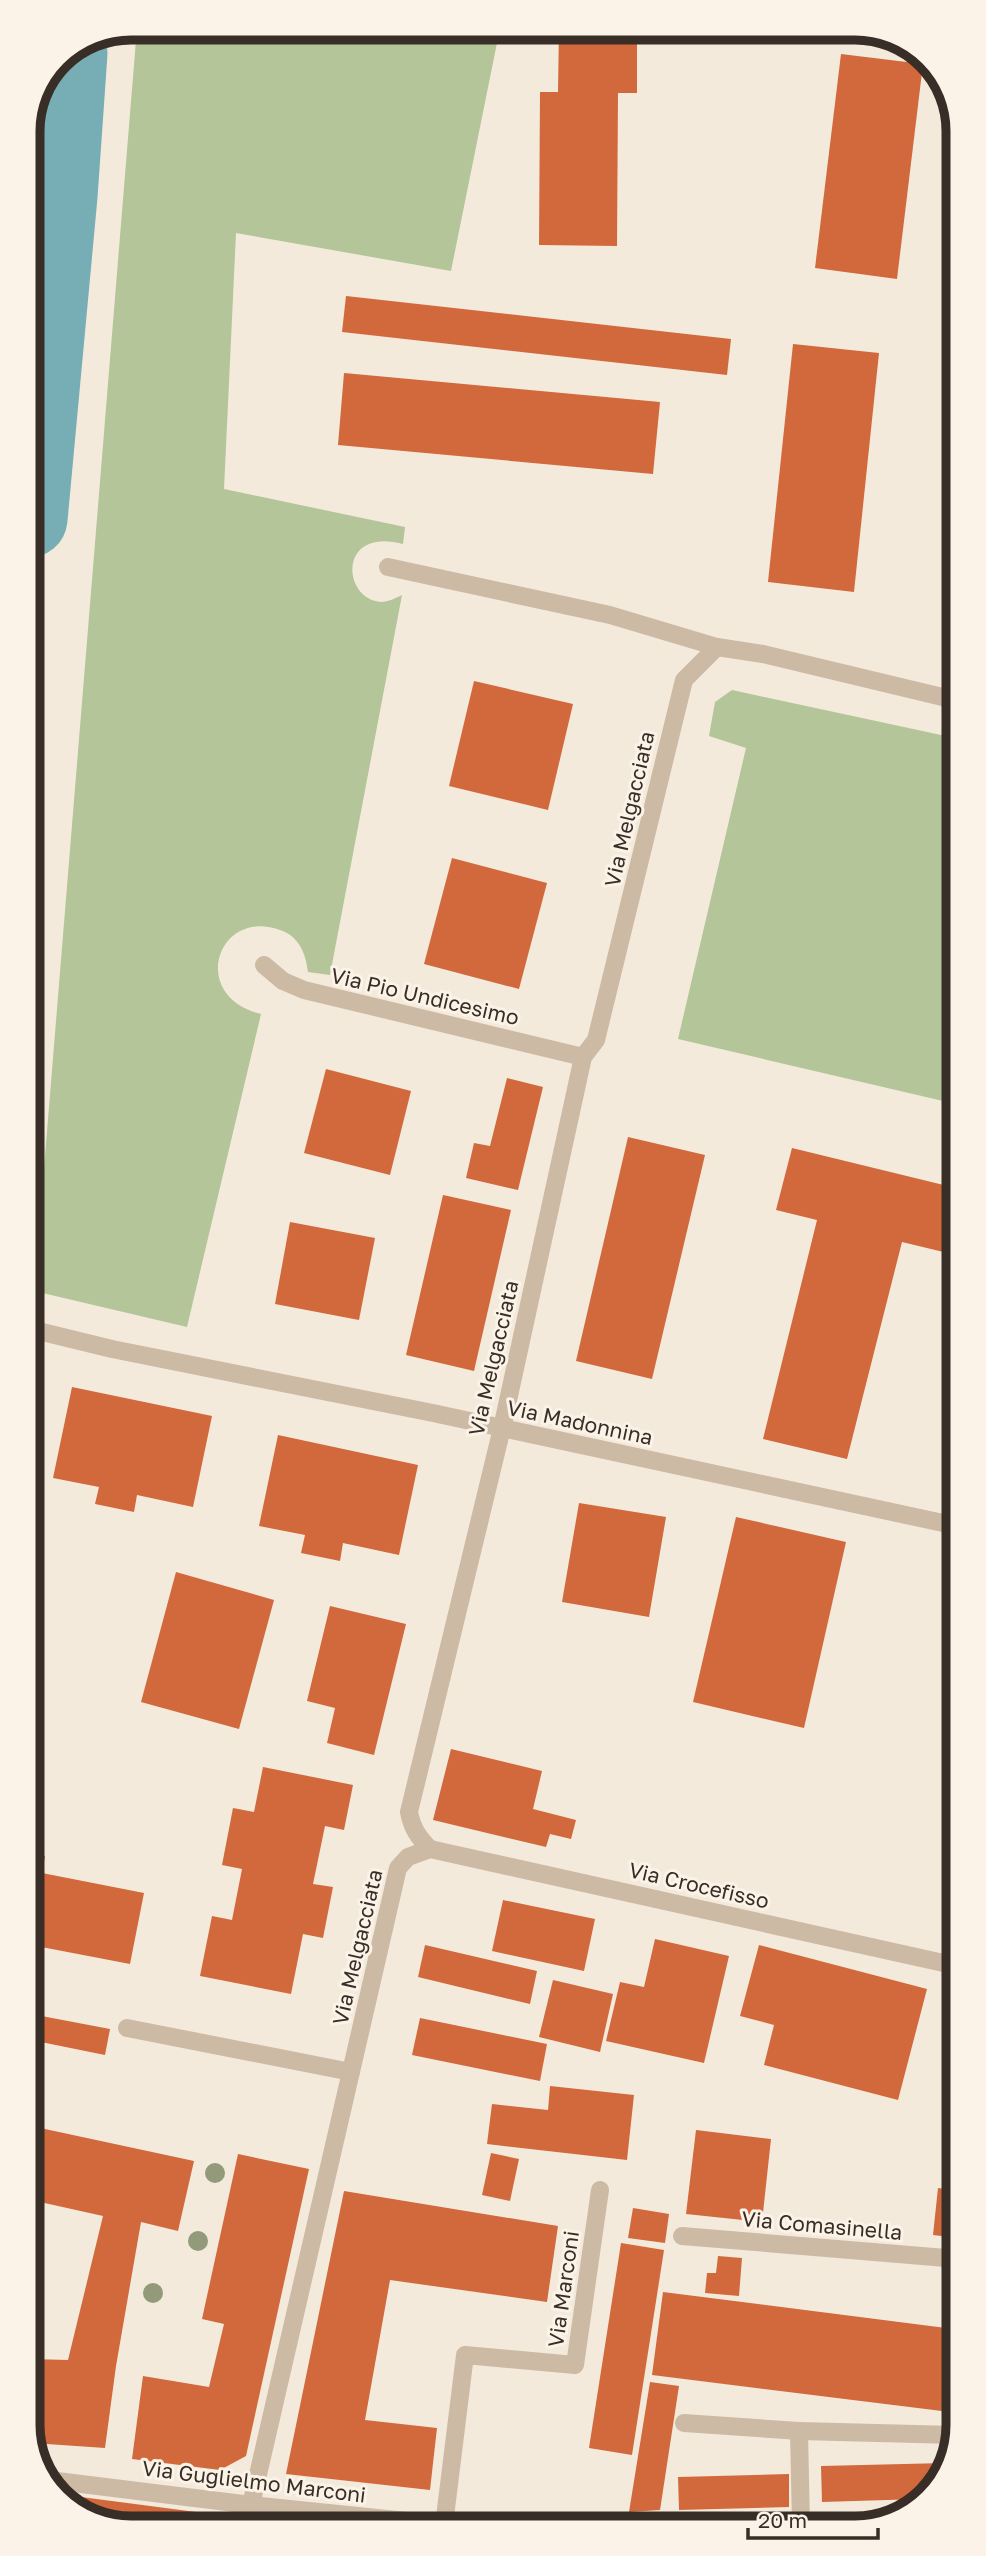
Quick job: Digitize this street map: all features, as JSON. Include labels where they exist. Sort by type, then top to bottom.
[{"type":"street","points":[[388,567],[610,615],[717,647],[763,654],[946,698]]},
{"type":"street","name":"Via Melgacciata","points":[[251,2505],[398,1868],[408,1857],[430,1849],[419,1838],[409,1812],[502,1428],[583,1057],[596,1040],[684,680],[717,647]]},
{"type":"street","name":"Via Pio Undicesimo","points":[[264,965],[283,981],[304,990],[583,1057]]},
{"type":"street","name":"Via Madonnina","points":[[40,1331],[112,1349],[207,1366],[946,1523]]},
{"type":"street","name":"Via Crocefisso","points":[[430,1849],[946,1964]]},
{"type":"street","points":[[127,2028],[351,2072]]},
{"type":"street","name":"Via Marconi","points":[[451,2516],[466,2355],[575,2365],[600,2189]]},
{"type":"street","name":"Via Comasinella","points":[[682,2236],[946,2258]]},
{"type":"street","points":[[684,2423],[799,2431],[945,2435]]},
{"type":"street","points":[[799,2431],[801,2516]]},
{"type":"street","name":"Via Guglielmo Marconi","points":[[60,2481],[355,2516]]},
{"type":"green space","points":[[136,40],[498,40],[451,271],[236,233],[224,489],[405,527],[403,544],[382,541],[366,545],[357,554],[353,566],[353,578],[359,590],[368,598],[384,602],[402,595],[330,975],[308,972],[300,946],[287,933],[258,926],[240,931],[227,942],[219,957],[218,974],[224,990],[238,1005],[261,1014],[187,1327],[40,1292],[40,1217]]},
{"type":"green space","points":[[732,690],[946,736],[946,1102],[678,1039],[746,748],[709,736],[715,702]]},
{"type":"building","points":[[559,40],[637,40],[637,93],[618,93],[617,246],[539,245],[540,92],[558,92]]},
{"type":"building","points":[[841,54],[914,63],[922,71],[897,279],[815,268]]},
{"type":"building","points":[[346,296],[731,339],[727,375],[342,332]]},
{"type":"building","points":[[793,344],[879,353],[854,592],[768,582]]},
{"type":"building","points":[[344,373],[660,402],[653,474],[338,445]]},
{"type":"building","points":[[474,681],[573,704],[548,810],[449,786]]},
{"type":"building","points":[[452,858],[547,883],[519,989],[424,964]]},
{"type":"building","points":[[326,1069],[411,1091],[390,1175],[304,1153]]},
{"type":"building","points":[[507,1078],[543,1087],[518,1190],[466,1178],[474,1143],[490,1146]]},
{"type":"building","points":[[628,1137],[705,1155],[652,1379],[576,1361]]},
{"type":"building","points":[[792,1148],[946,1186],[946,1253],[902,1242],[847,1459],[763,1439],[817,1220],[776,1210]]},
{"type":"building","points":[[443,1195],[511,1210],[474,1371],[406,1355]]},
{"type":"building","points":[[290,1222],[375,1238],[359,1320],[275,1304]]},
{"type":"building","points":[[72,1387],[212,1416],[193,1507],[137,1495],[134,1512],[95,1504],[99,1487],[53,1478]]},
{"type":"building","points":[[278,1435],[418,1465],[399,1555],[343,1543],[340,1561],[301,1553],[305,1535],[259,1526]]},
{"type":"building","points":[[579,1503],[666,1517],[649,1617],[562,1602]]},
{"type":"building","points":[[736,1517],[846,1542],[804,1728],[693,1702]]},
{"type":"building","points":[[176,1572],[274,1600],[239,1729],[141,1702]]},
{"type":"building","points":[[330,1606],[406,1624],[374,1755],[327,1743],[335,1708],[307,1701]]},
{"type":"building","points":[[451,1749],[542,1771],[533,1809],[576,1820],[571,1839],[550,1834],[546,1847],[433,1820]]},
{"type":"building","points":[[263,1767],[353,1785],[344,1830],[325,1826],[313,1884],[333,1887],[323,1938],[303,1934],[291,1994],[200,1976],[212,1916],[232,1920],[242,1869],[222,1865],[233,1808],[254,1812]]},
{"type":"building","points":[[40,1855],[45,1856],[42,1873],[144,1893],[130,1964],[40,1947]]},
{"type":"building","points":[[503,1900],[595,1919],[584,1971],[492,1951]]},
{"type":"building","points":[[655,1939],[729,1956],[704,2063],[606,2041],[620,1982],[644,1987]]},
{"type":"building","points":[[425,1945],[537,1971],[530,2004],[418,1977]]},
{"type":"building","points":[[759,1945],[927,1989],[898,2100],[764,2065],[774,2025],[740,2016]]},
{"type":"building","points":[[553,1980],[613,1994],[600,2052],[539,2037]]},
{"type":"building","points":[[40,2016],[110,2029],[105,2055],[40,2042]]},
{"type":"building","points":[[420,2018],[547,2044],[540,2081],[412,2055]]},
{"type":"building","points":[[550,2086],[634,2095],[627,2160],[487,2144],[492,2104],[548,2110]]},
{"type":"building","points":[[40,2128],[194,2161],[178,2231],[141,2222],[105,2448],[43,2444],[40,2359],[68,2360],[103,2216],[40,2202]]},
{"type":"building","points":[[696,2130],[771,2139],[762,2222],[686,2214]]},
{"type":"building","points":[[491,2153],[519,2159],[510,2201],[482,2195]]},
{"type":"building","points":[[238,2154],[309,2169],[246,2456],[220,2470],[132,2459],[143,2376],[209,2387],[224,2324],[202,2319]]},
{"type":"building","points":[[938,2188],[946,2189],[946,2237],[933,2235]]},
{"type":"building","points":[[344,2191],[558,2226],[547,2302],[390,2280],[365,2420],[437,2428],[430,2490],[286,2474]]},
{"type":"building","points":[[633,2208],[669,2214],[665,2243],[628,2238]]},
{"type":"building","points":[[621,2243],[664,2250],[632,2455],[589,2448]]},
{"type":"building","points":[[718,2256],[742,2258],[739,2296],[705,2293],[707,2273],[716,2273]]},
{"type":"building","points":[[663,2292],[946,2328],[946,2412],[652,2375]]},
{"type":"building","points":[[650,2382],[679,2386],[660,2510],[629,2512]]},
{"type":"building","points":[[937,2463],[930,2476],[907,2499],[822,2502],[821,2466]]},
{"type":"building","points":[[789,2474],[789,2507],[679,2510],[678,2477]]},
{"type":"building","points":[[75,2496],[204,2513],[204,2516],[125,2516],[96,2509]]},
{"type":"waterway","points":[[40,401],[68,66]]}]
